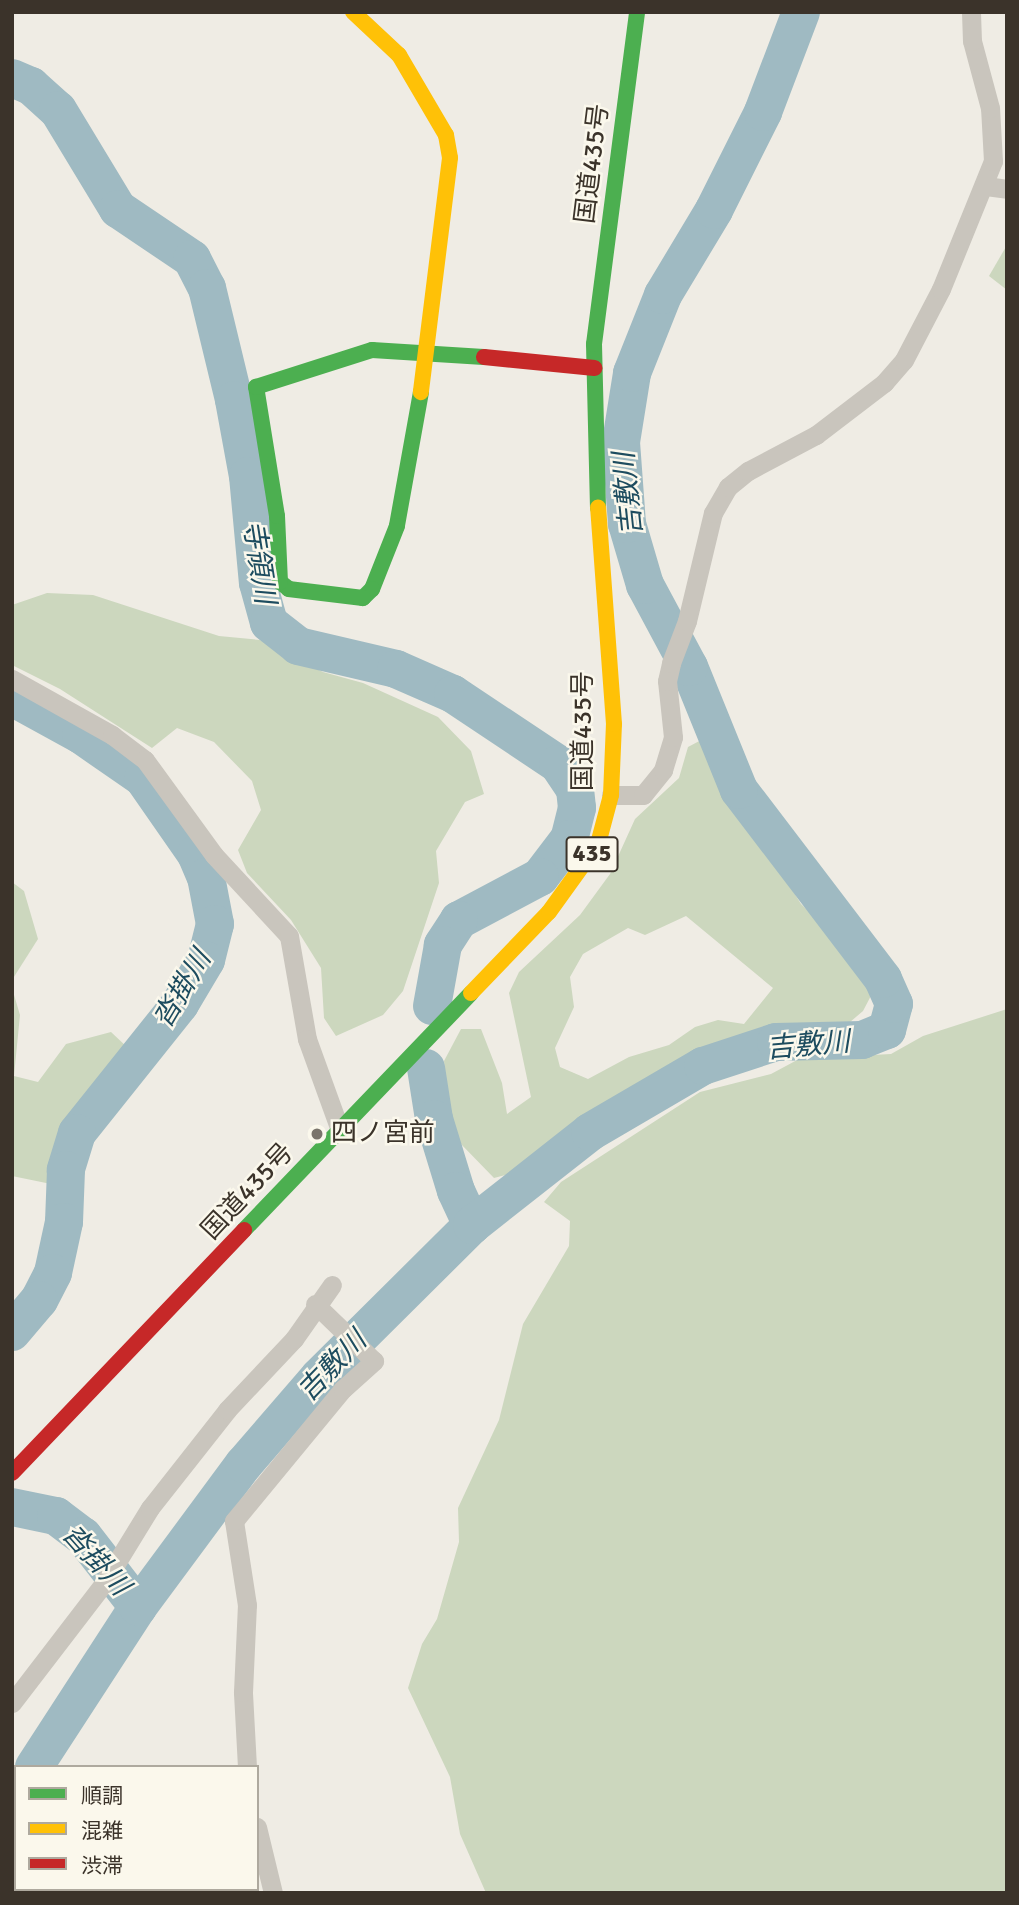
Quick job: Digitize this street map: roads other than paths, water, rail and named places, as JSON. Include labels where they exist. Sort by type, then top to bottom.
[{"type":"main road","points":[[353,12],[399,55],[446,135],[450,158],[428,351],[397,526],[372,589],[363,598],[289,589],[280,582],[277,516],[256,387],[372,350],[428,351],[594,368]]},
{"type":"main road","name":"国道435号","points":[[12,1473],[549,912],[598,844],[611,795],[614,724],[593,434],[594,368],[637,12]]},
{"type":"street","points":[[611,795],[643,795],[663,770],[673,737],[667,681],[671,663],[687,621],[713,513],[728,488],[748,471],[816,435],[884,383],[919,333],[986,186],[995,144],[972,41],[971,12]]},
{"type":"street","points":[[986,186],[1007,189]]},
{"type":"street","points":[[12,679],[112,735],[145,760],[214,855],[289,936],[307,1039],[340,1130]]},
{"type":"street","points":[[12,1703],[104,1583],[150,1508],[228,1410],[323,1310],[332,1285]]},
{"type":"street","points":[[247,1765],[243,1692],[247,1605],[234,1521],[343,1389],[374,1361],[323,1310]]},
{"type":"street","points":[[259,1835],[273,1893]]},
{"type":"waterway","name":"吉敷川","points":[[35,1765],[138,1607],[244,1464],[319,1377],[472,1225],[590,1132],[703,1066],[776,1042],[862,1040],[887,1030],[894,1004],[883,979],[739,790],[689,667],[645,585],[627,524],[621,442],[632,373],[663,295],[714,210],[763,112],[801,12]]},
{"type":"waterway","name":"寺領川","points":[[12,78],[31,86],[58,110],[118,209],[192,259],[207,288],[234,400],[248,476],[258,583],[269,623],[298,646],[396,669],[453,694],[558,764],[575,789],[577,808],[569,839],[540,877],[459,920],[443,945],[432,1006]]},
{"type":"waterway","name":"沓掛川","points":[[12,697],[81,735],[143,778],[196,854],[206,877],[215,924],[206,960],[180,1004],[77,1133],[66,1170],[64,1222],[53,1273],[39,1300],[12,1332]]},
{"type":"waterway","name":"寺領川","points":[[426,1068],[434,1119],[456,1191],[472,1225]]},
{"type":"waterway","name":"沓掛川","points":[[12,1507],[56,1516],[83,1536],[138,1607]]},
{"type":"place","name":"四ノ宮前","points":[[317,1134]]}]
